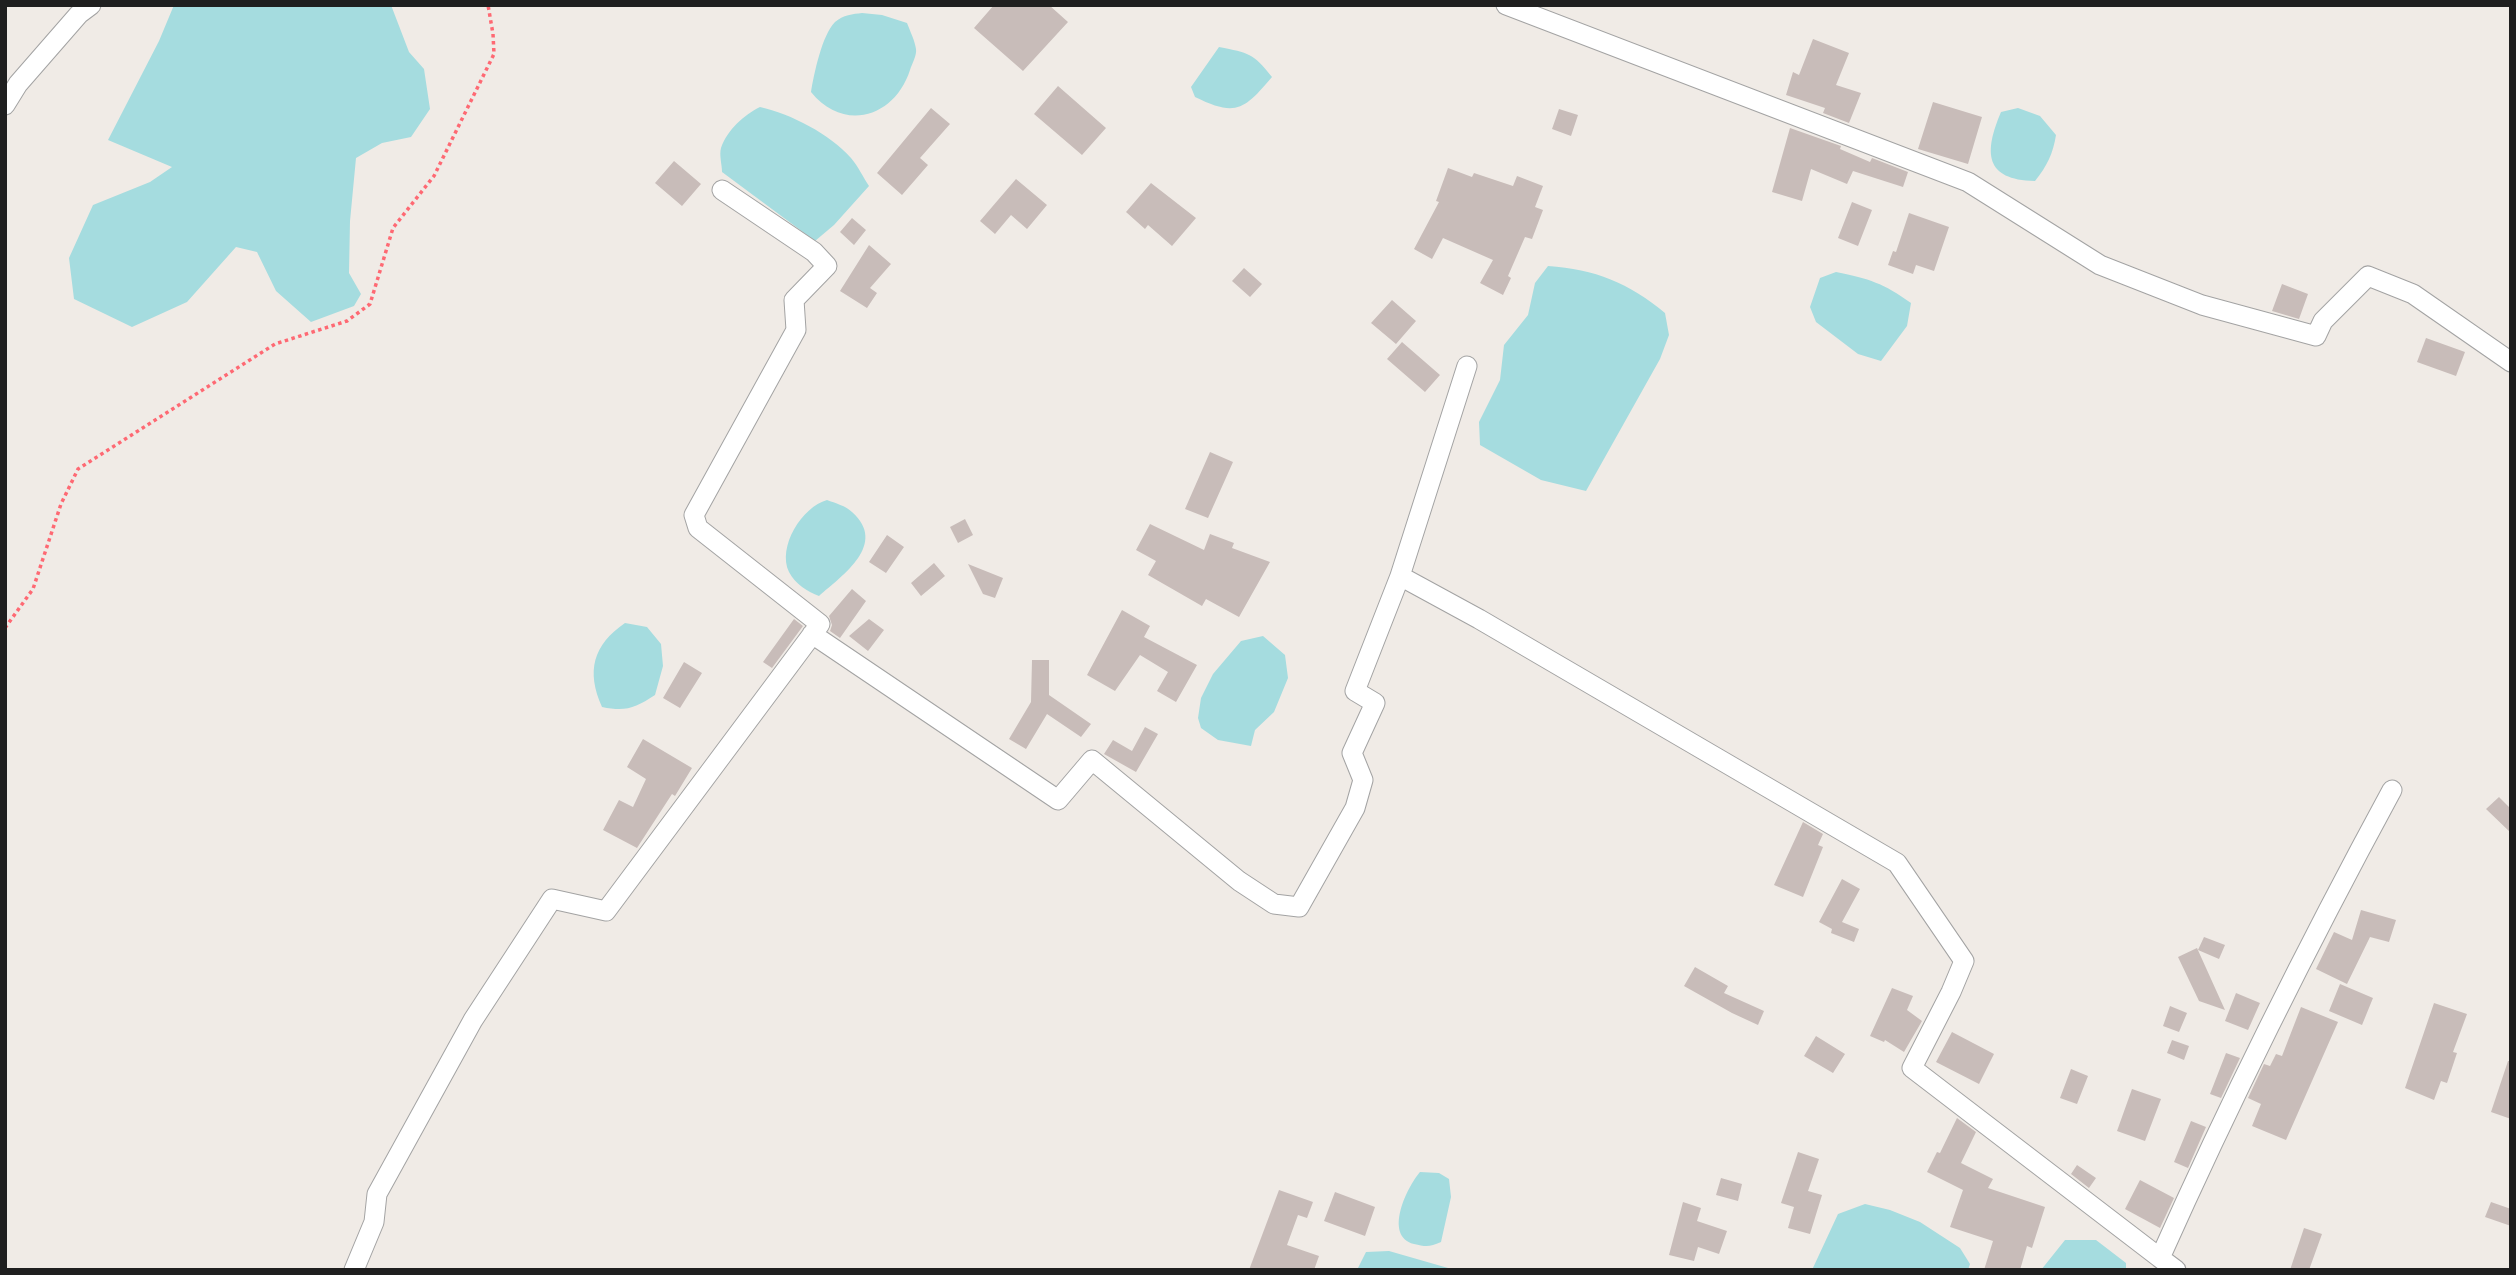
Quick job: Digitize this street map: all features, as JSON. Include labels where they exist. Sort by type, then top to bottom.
[{"type":"street","points":[[5,105],[26,74],[79,14],[91,5]]},
{"type":"street","points":[[1506,5],[1968,182],[2100,265],[2202,305],[2316,336],[2323,321],[2368,276],[2413,294],[2511,362]]},
{"type":"street","points":[[354,1270],[374,1222],[377,1194],[473,1020],[552,899],[606,911],[636,867],[820,624],[698,528],[694,514],[796,330],[794,300],[827,265],[814,252],[722,190]]},
{"type":"street","points":[[812,634],[1058,800],[1092,760],[1239,881],[1274,904],[1298,907],[1355,808],[1363,780],[1352,754],[1375,703],[1355,691],[1400,576],[1467,366]]},
{"type":"street","points":[[1400,576],[1479,619],[1897,863],[1964,961],[1912,1068],[2176,1270]]},
{"type":"street","points":[[2160,1258],[2211,1144],[2301,960],[2392,790]]},
{"type":"path","points":[[5,628],[33,589],[61,504],[78,469],[275,344],[348,321],[370,304],[393,228],[434,176],[494,54],[488,5]]},
{"type":"water","points":[[174,5],[391,5],[409,52],[424,69],[430,109],[411,137],[382,143],[356,158],[350,221],[349,273],[361,294],[354,306],[311,322],[276,291],[257,252],[236,247],[187,302],[132,327],[74,299],[69,258],[93,205],[150,182],[172,167],[108,140],[159,41]]},
{"type":"water","points":[[862,13],[882,15],[907,23],[916,51],[903,86],[893,99],[867,114],[853,115],[824,105],[811,92],[819,55],[830,28],[841,18]]},
{"type":"water","points":[[1219,47],[1250,55],[1272,77],[1254,97],[1238,107],[1220,107],[1209,103],[1195,97],[1191,87]]},
{"type":"water","points":[[760,107],[797,120],[821,133],[851,158],[869,186],[834,225],[815,241],[722,172],[720,151],[727,135],[742,119]]},
{"type":"water","points":[[2018,108],[2040,116],[2056,135],[2049,160],[2035,181],[2006,175],[1997,169],[1992,161],[1992,140],[2001,112]]},
{"type":"water","points":[[1548,266],[1596,274],[1638,293],[1665,313],[1669,335],[1660,359],[1586,491],[1541,480],[1480,445],[1479,422],[1500,380],[1504,345],[1528,315],[1535,283]]},
{"type":"water","points":[[1836,272],[1876,283],[1911,303],[1907,326],[1881,361],[1858,354],[1816,322],[1810,307],[1820,278]]},
{"type":"water","points":[[827,500],[852,512],[862,524],[865,536],[864,547],[858,558],[819,596],[802,587],[789,572],[786,551],[801,519]]},
{"type":"water","points":[[625,623],[647,627],[661,644],[663,666],[655,695],[630,708],[602,707],[594,682],[596,660],[606,640]]},
{"type":"water","points":[[1263,636],[1285,655],[1288,678],[1274,712],[1255,730],[1251,746],[1218,740],[1201,728],[1198,718],[1201,698],[1213,674],[1241,641]]},
{"type":"water","points":[[1420,1172],[1439,1173],[1449,1179],[1451,1197],[1441,1242],[1428,1246],[1414,1244],[1405,1239],[1399,1222],[1404,1199]]},
{"type":"water","points":[[1865,1204],[1920,1222],[1960,1248],[1970,1264],[1968,1270],[1812,1270],[1838,1214]]},
{"type":"water","points":[[2065,1240],[2096,1240],[2126,1263],[2126,1270],[2041,1270]]},
{"type":"water","points":[[1389,1251],[1455,1270],[1357,1270],[1366,1252]]},
{"type":"building","points":[[994,5],[1049,5],[1068,22],[1023,71],[974,28]]},
{"type":"building","points":[[1813,39],[1849,53],[1836,85],[1861,93],[1849,123],[1823,113],[1825,108],[1786,95],[1793,72],[1799,75]]},
{"type":"building","points":[[1058,86],[1106,128],[1082,155],[1034,114]]},
{"type":"building","points":[[1933,102],[1982,117],[1968,164],[1918,149]]},
{"type":"building","points":[[931,108],[950,124],[920,158],[928,165],[902,195],[877,173]]},
{"type":"building","points":[[1559,109],[1578,115],[1571,136],[1552,129]]},
{"type":"building","points":[[1790,128],[1841,146],[1840,149],[1870,162],[1872,158],[1908,172],[1903,187],[1853,171],[1847,184],[1811,169],[1802,201],[1772,192]]},
{"type":"building","points":[[674,161],[701,184],[682,206],[655,183]]},
{"type":"building","points":[[1448,168],[1472,177],[1474,173],[1513,186],[1517,176],[1543,186],[1535,207],[1543,210],[1532,239],[1525,237],[1503,295],[1480,283],[1493,260],[1443,238],[1432,259],[1414,249],[1439,202],[1436,201]]},
{"type":"building","points":[[1016,179],[1047,205],[1027,229],[1011,215],[995,234],[980,221]]},
{"type":"building","points":[[1151,183],[1196,218],[1172,246],[1148,225],[1145,229],[1126,212]]},
{"type":"building","points":[[1852,202],[1872,210],[1858,246],[1838,238]]},
{"type":"building","points":[[1909,213],[1949,227],[1934,271],[1916,265],[1913,274],[1888,265],[1893,251],[1896,252]]},
{"type":"building","points":[[852,218],[866,230],[854,245],[840,232]]},
{"type":"building","points":[[869,245],[891,264],[870,288],[877,293],[867,308],[840,291]]},
{"type":"building","points":[[1244,268],[1262,284],[1250,297],[1232,281]]},
{"type":"building","points":[[2282,284],[2308,294],[2299,319],[2272,311]]},
{"type":"building","points":[[1392,300],[1416,321],[1396,344],[1371,323]]},
{"type":"building","points":[[2426,338],[2465,352],[2456,376],[2417,362]]},
{"type":"building","points":[[1402,342],[1440,375],[1425,392],[1387,359]]},
{"type":"building","points":[[1210,452],[1233,462],[1208,518],[1185,509]]},
{"type":"building","points":[[965,519],[973,535],[958,543],[950,527]]},
{"type":"building","points":[[1150,524],[1204,550],[1210,534],[1234,543],[1232,548],[1270,562],[1239,617],[1206,599],[1202,606],[1148,575],[1156,561],[1136,550]]},
{"type":"building","points":[[887,535],[904,547],[886,573],[869,562]]},
{"type":"building","points":[[934,563],[945,576],[921,596],[911,583]]},
{"type":"building","points":[[968,564],[1003,578],[995,598],[983,594]]},
{"type":"building","points":[[852,589],[866,601],[840,638],[830,631],[832,625],[829,616]]},
{"type":"building","points":[[1122,610],[1150,626],[1144,637],[1197,665],[1176,702],[1157,691],[1168,672],[1140,655],[1115,691],[1087,675]]},
{"type":"building","points":[[794,619],[803,626],[772,668],[763,662]]},
{"type":"building","points":[[869,619],[884,630],[868,651],[849,636]]},
{"type":"building","points":[[1032,660],[1049,660],[1049,695],[1091,724],[1081,737],[1047,714],[1026,749],[1009,739],[1031,702]]},
{"type":"building","points":[[684,662],[702,673],[680,708],[663,698]]},
{"type":"building","points":[[1145,727],[1158,734],[1136,772],[1104,754],[1113,740],[1132,751]]},
{"type":"building","points":[[643,739],[692,768],[637,848],[603,830],[619,800],[633,807],[646,779],[627,767]]},
{"type":"building","points":[[2499,797],[2511,809],[2511,833],[2486,809]]},
{"type":"building","points":[[1803,822],[1823,834],[1818,845],[1823,847],[1803,897],[1774,885]]},
{"type":"building","points":[[1842,879],[1860,889],[1842,922],[1859,929],[1854,942],[1831,933],[1832,929],[1819,922]]},
{"type":"building","points":[[2361,910],[2396,920],[2389,942],[2370,937],[2347,984],[2316,969],[2334,932],[2352,940]]},
{"type":"building","points":[[2204,937],[2225,945],[2219,959],[2198,950]]},
{"type":"building","points":[[2197,948],[2225,1010],[2199,1001],[2178,957]]},
{"type":"building","points":[[1695,967],[1728,986],[1724,993],[1764,1011],[1758,1025],[1684,986]]},
{"type":"building","points":[[2340,984],[2373,998],[2362,1025],[2329,1011]]},
{"type":"building","points":[[1892,988],[1913,996],[1907,1010],[1922,1021],[1904,1052],[1885,1040],[1884,1042],[1870,1036]]},
{"type":"building","points":[[2236,993],[2260,1003],[2248,1030],[2225,1021]]},
{"type":"building","points":[[2434,1003],[2467,1014],[2453,1052],[2457,1053],[2447,1083],[2441,1081],[2434,1100],[2405,1088]]},
{"type":"building","points":[[2170,1006],[2187,1013],[2179,1032],[2163,1026]]},
{"type":"building","points":[[2301,1007],[2338,1022],[2286,1140],[2252,1126],[2261,1104],[2248,1098],[2264,1064],[2270,1066],[2276,1054],[2282,1056]]},
{"type":"building","points":[[1952,1032],[1994,1054],[1979,1084],[1936,1062]]},
{"type":"building","points":[[1816,1036],[1845,1054],[1833,1073],[1804,1056]]},
{"type":"building","points":[[2172,1040],[2189,1046],[2184,1060],[2167,1053]]},
{"type":"building","points":[[2226,1053],[2240,1058],[2221,1098],[2210,1094]]},
{"type":"building","points":[[2508,1061],[2511,1061],[2511,1119],[2491,1112]]},
{"type":"building","points":[[2071,1069],[2088,1076],[2077,1104],[2060,1098]]},
{"type":"building","points":[[2132,1089],[2161,1099],[2145,1141],[2117,1131]]},
{"type":"building","points":[[1957,1118],[1976,1132],[1961,1163],[1993,1179],[1988,1188],[2045,1207],[2032,1248],[2027,1246],[2020,1270],[1984,1270],[1993,1241],[1950,1227],[1963,1190],[1927,1172],[1937,1152],[1940,1153]]},
{"type":"building","points":[[2191,1121],[2206,1127],[2188,1168],[2174,1162]]},
{"type":"building","points":[[1798,1152],[1819,1159],[1808,1191],[1822,1195],[1810,1234],[1788,1228],[1794,1207],[1781,1203]]},
{"type":"building","points":[[2077,1165],[2096,1178],[2089,1188],[2071,1174]]},
{"type":"building","points":[[1721,1178],[1742,1184],[1738,1201],[1716,1195]]},
{"type":"building","points":[[2140,1180],[2174,1198],[2160,1228],[2125,1209]]},
{"type":"building","points":[[1279,1190],[1313,1202],[1307,1218],[1298,1215],[1287,1245],[1319,1256],[1314,1270],[1249,1270]]},
{"type":"building","points":[[1335,1192],[1375,1207],[1365,1236],[1324,1221]]},
{"type":"building","points":[[1683,1202],[1701,1208],[1697,1221],[1727,1231],[1719,1254],[1698,1247],[1694,1261],[1669,1255]]},
{"type":"building","points":[[2491,1202],[2511,1209],[2511,1226],[2485,1217]]},
{"type":"building","points":[[2304,1228],[2322,1234],[2309,1270],[2290,1270]]}]
